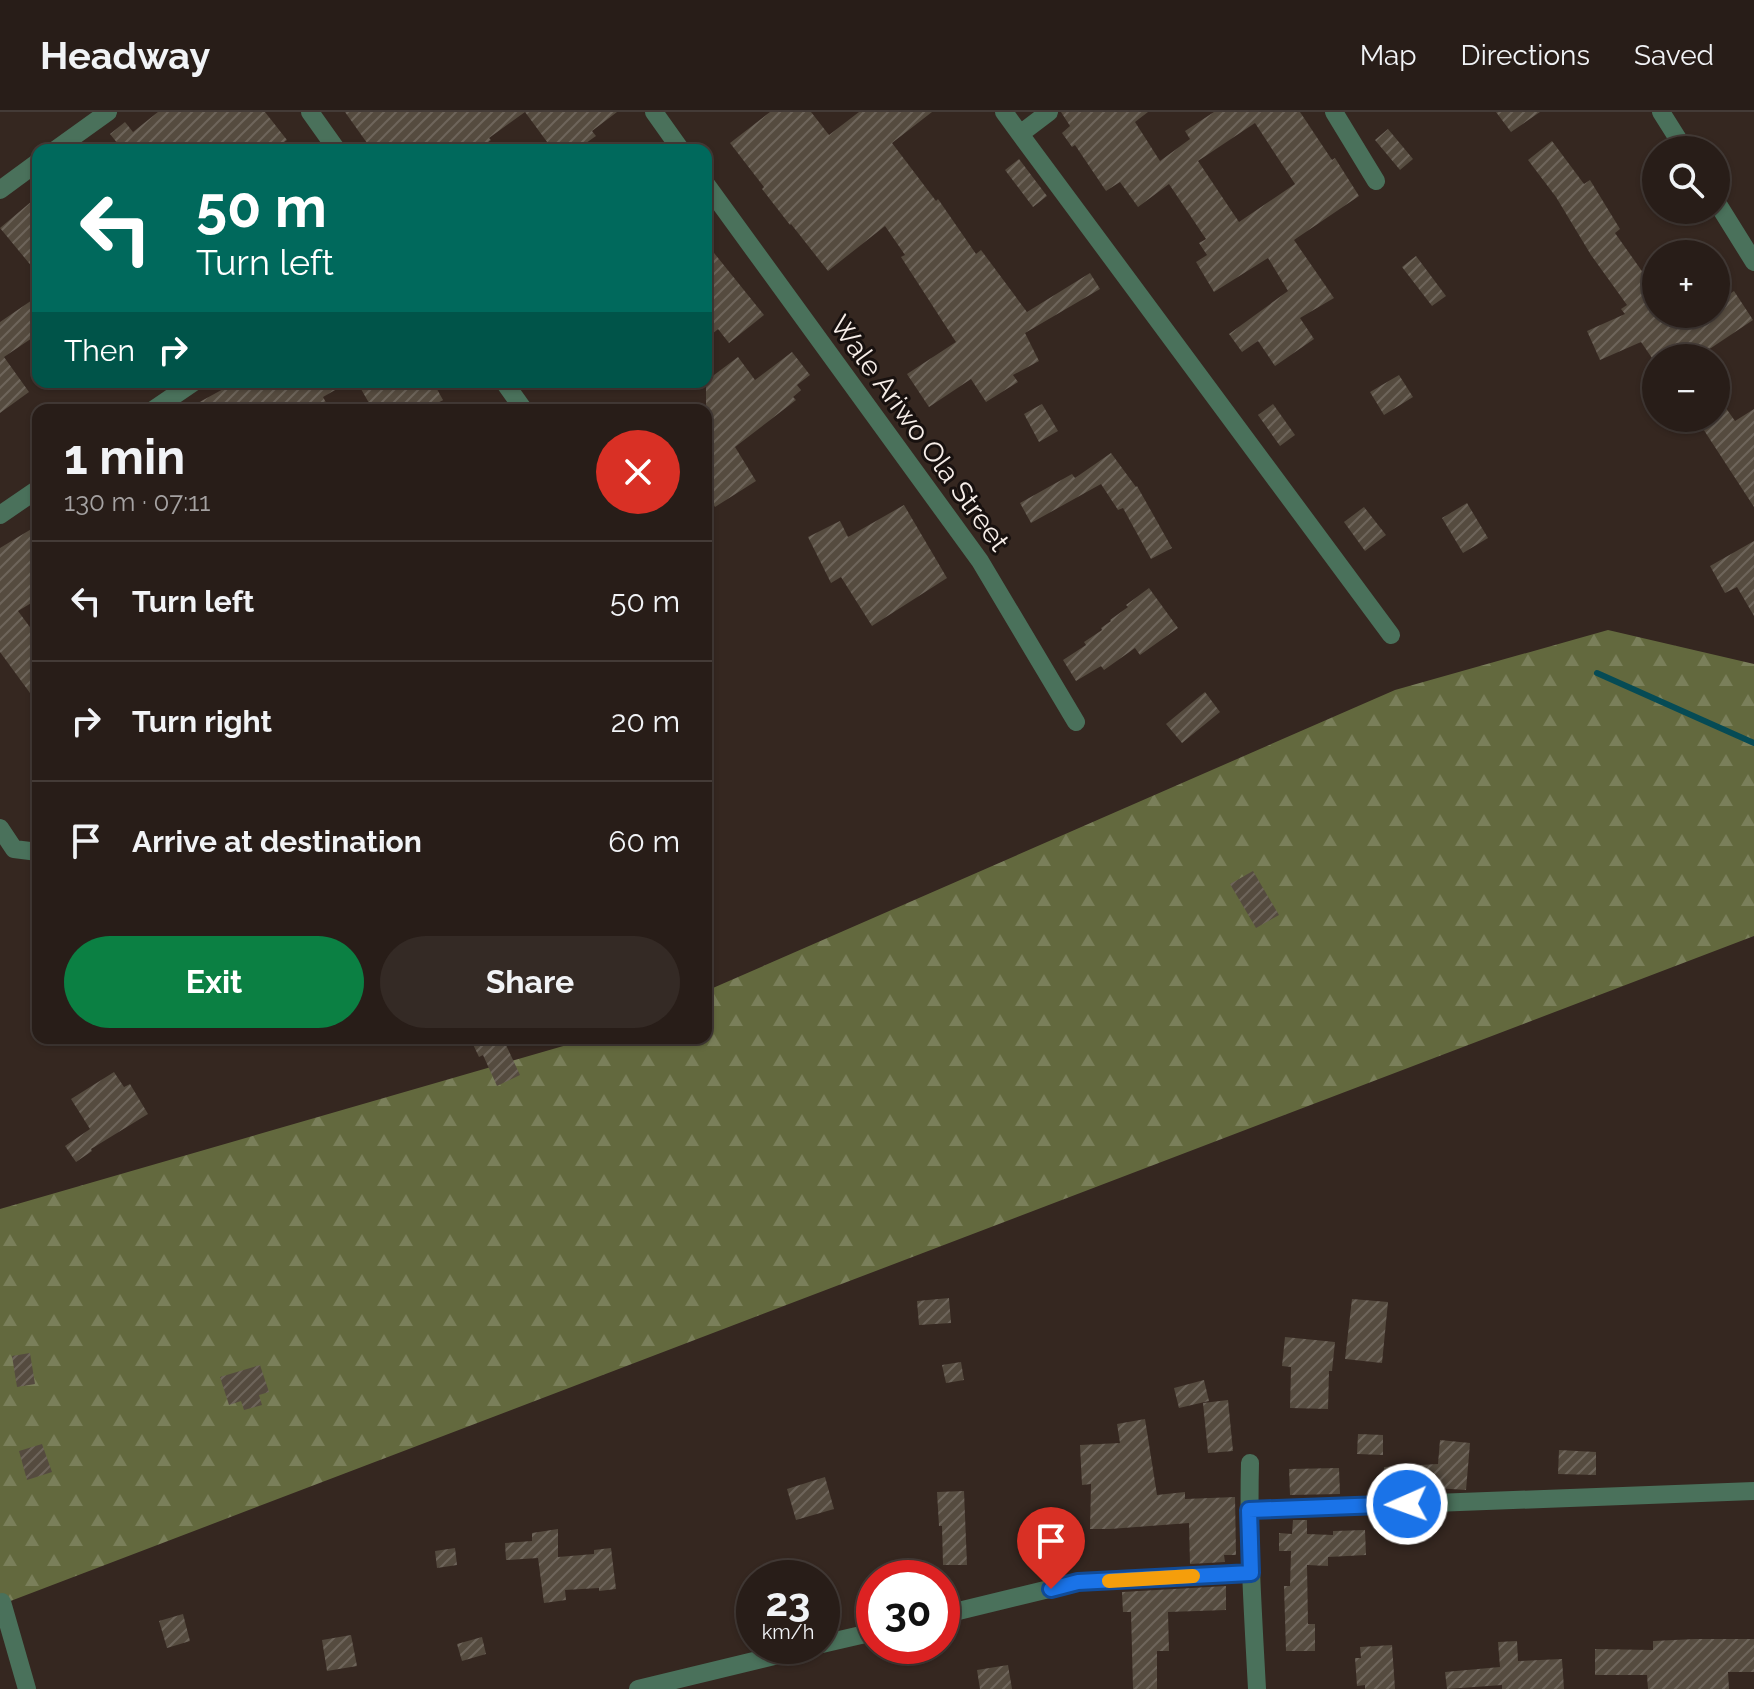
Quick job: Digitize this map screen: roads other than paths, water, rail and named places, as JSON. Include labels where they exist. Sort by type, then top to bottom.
[{"type":"street","points":[[63,144],[108,112]]},
{"type":"street","points":[[310,112],[333,144]]},
{"type":"street","points":[[654,112],[677,144]]},
{"type":"street","points":[[1004,112],[1391,635]]},
{"type":"street","points":[[1020,134],[1049,112]]},
{"type":"street","points":[[1334,112],[1376,181]]},
{"type":"street","points":[[1661,112],[1676,136]]},
{"type":"street","points":[[0,190],[32,166]]},
{"type":"street","name":"Wale Ariwo Ola Street","points":[[712,192],[980,561],[1076,722]]},
{"type":"street","points":[[1730,223],[1754,262]]},
{"type":"street","points":[[162,404],[185,388]]},
{"type":"street","points":[[0,515],[32,493]]},
{"type":"street","points":[[0,828],[14,849],[32,851]]},
{"type":"street","points":[[1250,1463],[1249,1510],[1257,1689]]},
{"type":"street","points":[[1249,1510],[1754,1491]]},
{"type":"street","points":[[960,1611],[1078,1582],[1251,1573]]},
{"type":"street","points":[[2,1602],[27,1689]]},
{"type":"street","points":[[638,1689],[741,1664]]},
{"type":"waterway","points":[[1597,673],[1754,743]]}]
